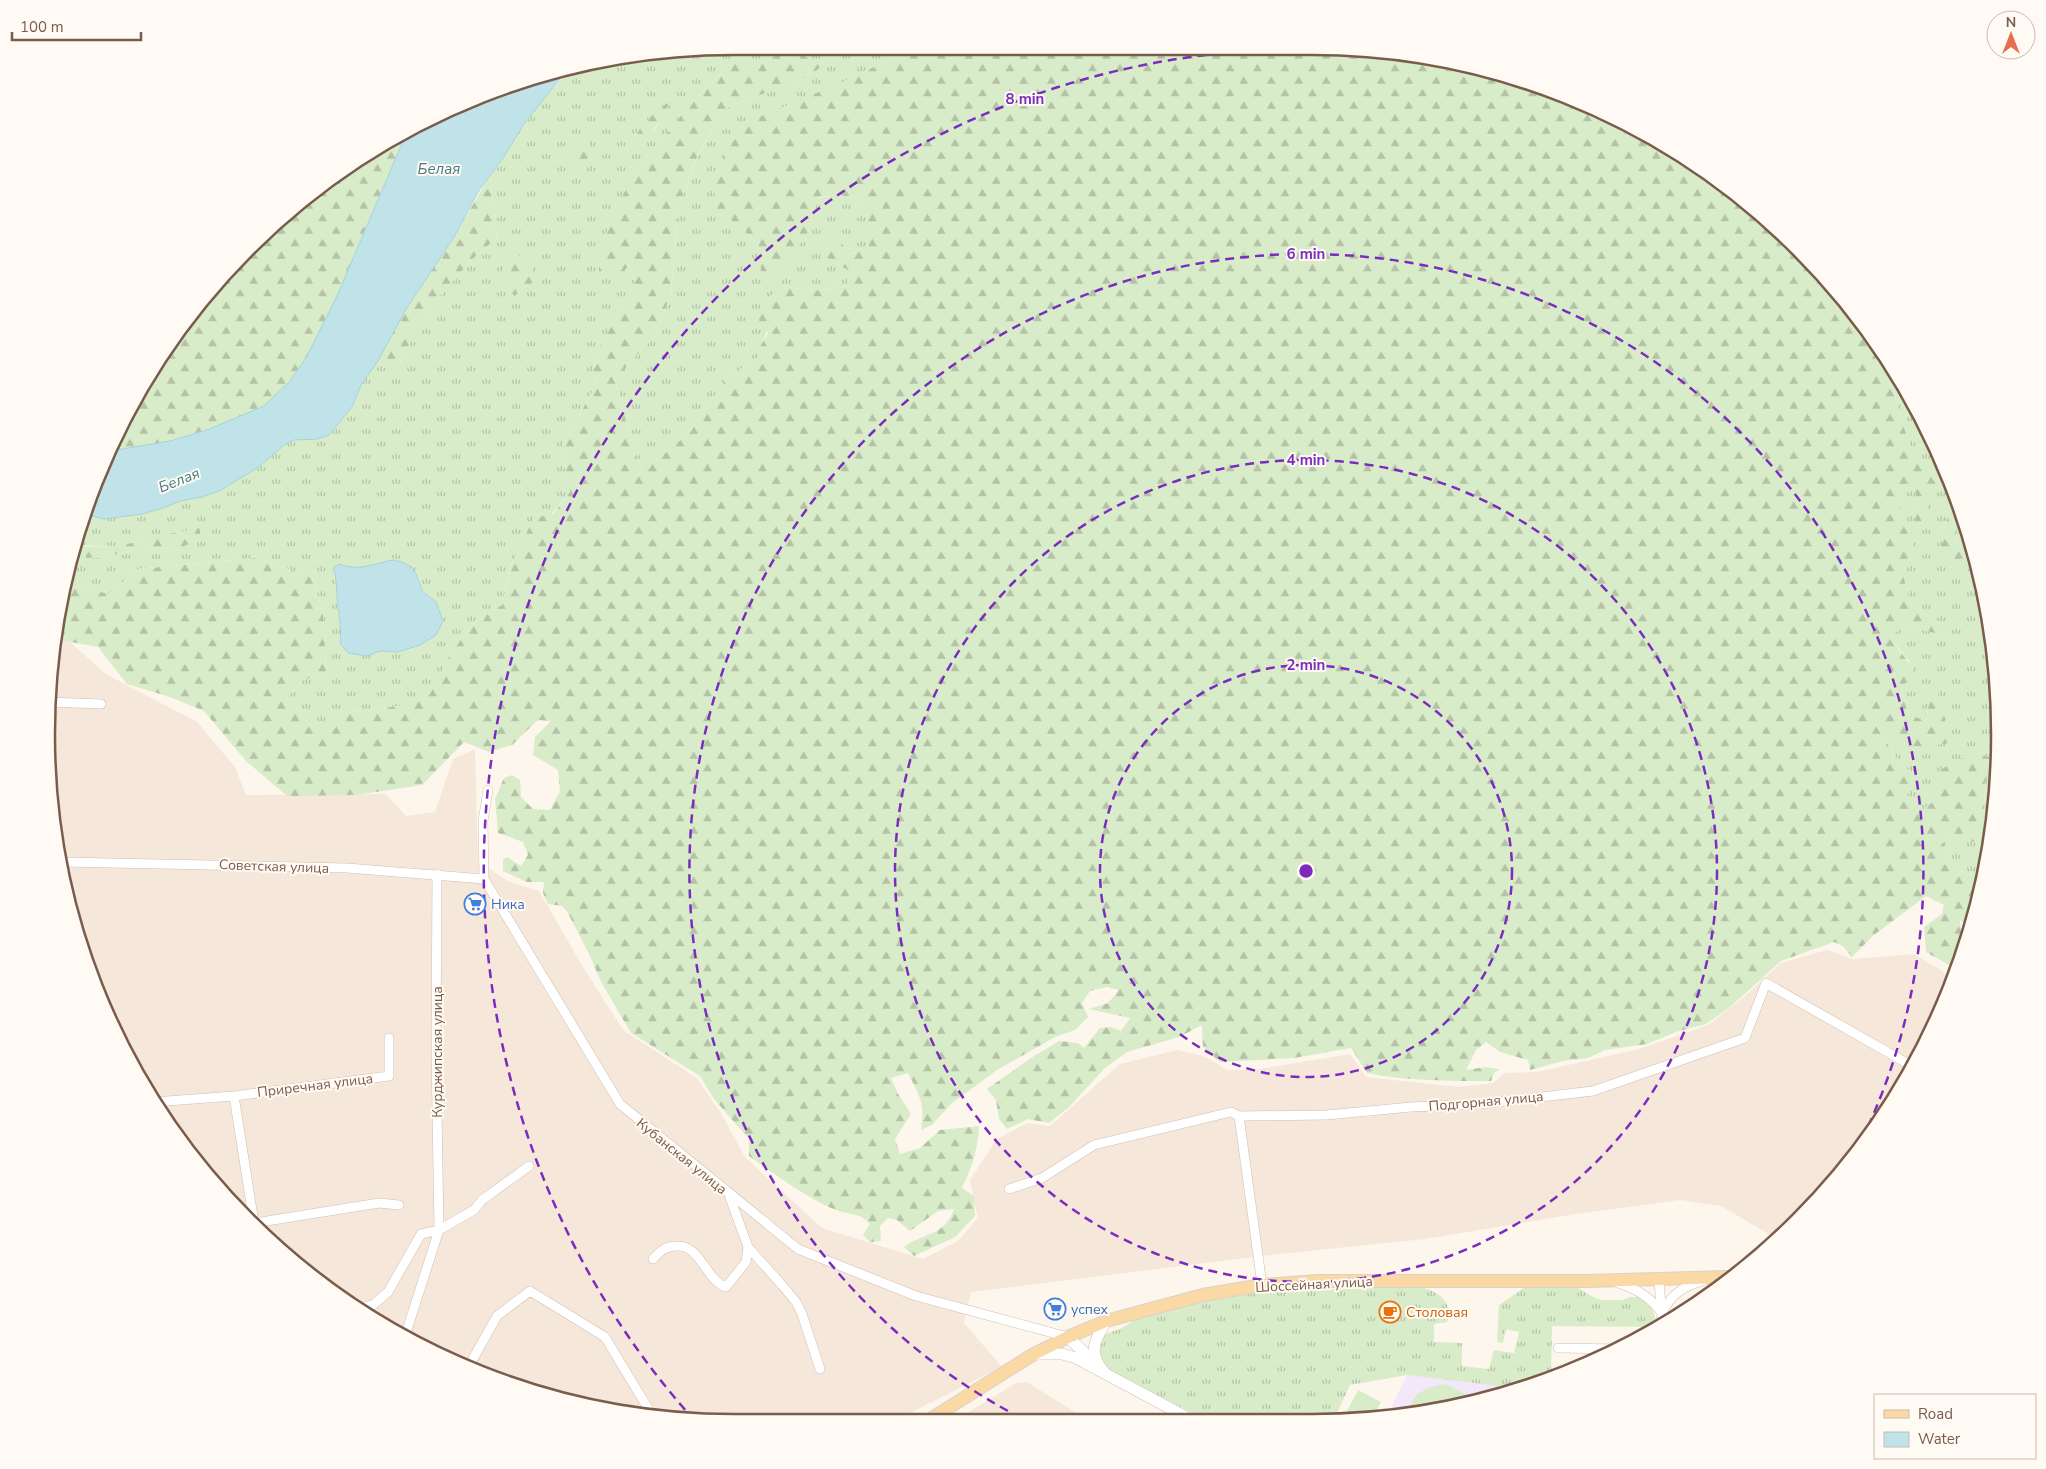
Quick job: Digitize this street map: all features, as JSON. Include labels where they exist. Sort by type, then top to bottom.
[{"type":"main road","name":"Шоссейная улица","points":[[939,1414],[1034,1354],[1068,1338],[1106,1321],[1203,1295],[1262,1285],[1318,1281],[1719,1278]]},
{"type":"main road","points":[[1105,1373],[1097,1363],[1094,1350],[1097,1336],[1106,1321]]},
{"type":"main road","points":[[1068,1338],[1105,1373]]},
{"type":"main road","points":[[1034,1354],[1066,1354],[1180,1414]]},
{"type":"street","points":[[56,702],[101,704]]},
{"type":"street","points":[[484,879],[483,821],[488,790]]},
{"type":"street","name":"Советская улица","points":[[67,862],[310,867],[437,874],[484,879]]},
{"type":"street","name":"Курджипская улица","points":[[407,1330],[439,1230],[436,1050],[437,874]]},
{"type":"street","name":"Кубанская улица","points":[[484,879],[620,1104],[728,1194],[798,1249],[916,1296],[1068,1338]]},
{"type":"street","name":"Подгорная улица","points":[[1009,1189],[1042,1178],[1094,1145],[1231,1112],[1239,1116],[1327,1115],[1411,1107],[1480,1104],[1593,1091],[1745,1038],[1766,983],[1906,1063]]},
{"type":"street","name":"Приречная улица","points":[[163,1101],[234,1096],[389,1076],[389,1038]]},
{"type":"street","points":[[234,1096],[252,1213]]},
{"type":"street","points":[[1239,1116],[1262,1285]]},
{"type":"street","points":[[368,1306],[373,1305],[388,1292],[422,1234],[439,1230],[474,1210],[482,1200],[529,1166]]},
{"type":"street","points":[[728,1194],[748,1247],[796,1302],[802,1314],[820,1369]]},
{"type":"street","points":[[261,1222],[379,1203],[398,1205]]},
{"type":"street","points":[[654,1259],[661,1250],[672,1246],[681,1245],[689,1248],[713,1279],[726,1287],[746,1262],[748,1247]]},
{"type":"street","points":[[1662,1316],[1667,1301],[1674,1294],[1695,1283],[1718,1279]]},
{"type":"street","points":[[1609,1280],[1638,1290],[1651,1300],[1662,1316]]},
{"type":"street","points":[[1659,1280],[1662,1316]]},
{"type":"street","points":[[472,1361],[497,1316],[530,1291],[605,1337],[648,1408]]},
{"type":"street","points":[[1558,1348],[1602,1349]]},
{"type":"shaded area","points":[[63,636],[106,674],[197,722],[235,767],[246,795],[386,794],[406,816],[435,812],[453,759],[475,749],[478,862],[510,882],[539,891],[580,962],[623,1030],[697,1078],[722,1115],[745,1157],[822,1228],[923,1259],[958,1241],[978,1218],[970,1180],[996,1140],[1027,1123],[1050,1126],[1120,1064],[1177,1050],[1207,1057],[1227,1070],[1254,1070],[1350,1054],[1366,1077],[1458,1087],[1493,1083],[1505,1073],[1537,1072],[1639,1049],[1708,1025],[1745,996],[1781,963],[1827,950],[1852,959],[1914,954],[1947,975],[1921,1035],[1900,1074],[1876,1112],[1851,1148],[1822,1183],[1770,1235],[1721,1206],[1680,1200],[1569,1215],[1425,1239],[1270,1255],[971,1292],[964,1323],[1002,1367],[908,1414],[690,1413],[646,1408],[602,1401],[559,1391],[516,1378],[474,1362],[434,1344],[395,1323],[321,1274],[254,1215],[195,1148],[146,1074],[125,1035],[107,995],[91,953],[78,910],[68,867],[61,823],[56,779],[55,734],[56,690]]},
{"type":"shaded area","points":[[1407,1375],[1502,1386],[1444,1401],[1390,1409]]},
{"type":"shaded area","points":[[1027,1382],[1078,1414],[966,1414],[1016,1383]]},
{"type":"green space","points":[[784,55],[802,55],[824,65],[808,76],[722,110],[694,163],[678,209],[671,294],[654,337],[615,379],[642,473],[691,431],[725,380],[757,358],[760,347],[768,333],[756,316],[763,301],[783,286],[813,291],[848,286],[850,271],[832,262],[823,254],[829,233],[839,239],[849,255],[869,247],[863,231],[867,214],[860,198],[839,195],[819,197],[808,232],[790,260],[772,274],[761,272],[759,246],[716,208],[714,187],[728,144],[759,117],[852,78],[897,55],[1311,55],[1356,56],[1400,61],[1444,68],[1487,78],[1530,91],[1572,107],[1612,125],[1651,146],[1725,195],[1792,254],[1851,321],[1901,396],[1894,391],[1904,429],[1920,462],[1936,483],[1927,491],[1927,517],[1914,528],[1918,506],[1914,487],[1902,488],[1900,516],[1913,543],[1910,558],[1903,574],[1910,604],[1946,629],[1949,637],[1905,625],[1889,637],[1917,673],[1901,687],[1908,714],[1926,721],[1929,704],[1937,690],[1944,715],[1948,743],[1924,747],[1899,745],[1891,733],[1876,725],[1901,766],[1923,777],[1907,794],[1918,813],[1934,801],[1940,770],[1973,752],[1990,758],[1990,773],[1985,782],[1985,825],[1982,845],[1955,835],[1942,838],[1949,860],[1966,875],[1976,874],[1964,923],[1960,920],[1961,933],[1950,966],[1926,952],[1924,927],[1942,914],[1944,905],[1926,896],[1874,935],[1852,957],[1843,946],[1834,942],[1781,961],[1730,1007],[1706,1024],[1676,1032],[1647,1044],[1605,1050],[1588,1058],[1563,1061],[1530,1070],[1528,1060],[1500,1052],[1486,1042],[1476,1050],[1466,1070],[1486,1067],[1500,1069],[1494,1073],[1491,1081],[1428,1080],[1397,1078],[1367,1073],[1351,1048],[1294,1058],[1220,1062],[1203,1047],[1202,1025],[1179,1037],[1127,1052],[1105,1068],[1069,1107],[1049,1123],[1028,1119],[1007,1129],[999,1119],[996,1100],[987,1089],[1059,1041],[1078,1043],[1084,1048],[1100,1028],[1111,1027],[1121,1031],[1130,1018],[1089,1009],[1108,1003],[1119,990],[1107,987],[1090,991],[1082,1003],[1088,1017],[1075,1030],[1055,1037],[997,1070],[951,1104],[932,1125],[921,1130],[922,1106],[916,1088],[908,1073],[891,1078],[898,1094],[911,1114],[895,1139],[900,1154],[920,1148],[940,1130],[979,1126],[974,1158],[962,1188],[974,1196],[975,1216],[955,1237],[914,1256],[904,1247],[945,1225],[954,1209],[938,1211],[910,1231],[897,1220],[888,1218],[880,1226],[881,1241],[870,1242],[863,1235],[870,1224],[867,1220],[839,1211],[816,1200],[749,1156],[749,1139],[714,1099],[700,1076],[631,1033],[601,982],[568,913],[562,906],[548,904],[543,893],[544,882],[527,882],[503,871],[503,860],[507,857],[521,866],[528,855],[523,842],[498,833],[495,799],[504,778],[512,775],[520,780],[521,797],[533,809],[550,810],[560,791],[558,770],[533,755],[535,737],[551,721],[538,720],[512,745],[489,752],[464,742],[422,785],[356,795],[287,796],[246,761],[204,711],[170,697],[127,684],[98,647],[62,640],[72,587],[109,594],[139,569],[255,558],[312,577],[323,611],[326,674],[303,680],[287,697],[311,726],[354,711],[408,705],[430,694],[449,657],[471,625],[502,605],[512,563],[534,518],[553,514],[570,492],[561,448],[596,385],[594,357],[635,284],[629,266],[617,277],[599,275],[599,255],[610,221],[635,172],[686,110],[731,63]]},
{"type":"green space","points":[[897,55],[809,97],[743,230],[759,246],[808,232],[818,198],[839,195],[860,198],[867,214],[863,231],[869,247],[848,255],[839,239],[829,234],[832,262],[850,271],[848,286],[813,291],[783,286],[757,358],[725,380],[691,431],[642,473],[615,379],[654,337],[671,294],[678,209],[694,164],[722,110],[808,76],[823,65],[731,63],[686,110],[635,172],[599,255],[599,275],[629,266],[635,284],[594,357],[596,385],[561,448],[570,492],[512,562],[502,605],[471,625],[449,657],[431,694],[408,705],[354,711],[311,726],[287,697],[303,680],[326,674],[323,611],[312,577],[255,558],[139,569],[109,594],[72,587],[81,550],[86,558],[104,557],[139,549],[179,548],[148,538],[118,547],[82,545],[91,516],[104,519],[142,514],[221,490],[259,467],[284,445],[294,440],[307,440],[352,407],[361,385],[378,361],[390,372],[399,368],[410,342],[439,297],[476,256],[497,239],[490,175],[535,109],[563,77],[646,61],[690,56]],"holes":[[[670,103],[655,129],[634,135]],[[339,564],[353,569],[362,568],[420,578],[422,591],[436,602],[443,621],[398,652],[380,651],[367,656],[348,653],[340,643],[336,578],[333,568]]]},
{"type":"green space","points":[[670,102],[656,127],[645,137],[632,142],[648,119]]},
{"type":"green space","points":[[587,140],[593,151],[587,161],[576,163],[570,155],[572,147]]},
{"type":"green space","points":[[403,142],[337,296],[306,358],[290,381],[264,406],[207,430],[170,441],[118,450],[146,395],[195,321],[254,254],[286,224],[321,195]]},
{"type":"green space","points":[[490,175],[497,239],[476,256],[439,297],[423,319],[410,342],[399,368],[390,373],[378,361],[406,309],[454,237]]},
{"type":"green space","points":[[514,252],[532,266],[533,282],[514,296],[502,277],[504,259]]},
{"type":"green space","points":[[1894,390],[1900,395],[1921,434],[1951,505],[1942,536],[1969,569],[1970,567],[1978,602],[1990,690],[1990,758],[1973,752],[1934,801],[1918,814],[1906,794],[1923,777],[1901,766],[1875,723],[1891,733],[1924,747],[1929,704],[1926,721],[1908,714],[1901,687],[1910,662],[1889,637],[1905,625],[1949,637],[1946,629],[1910,604],[1903,574],[1910,558],[1913,543],[1900,516],[1902,488],[1914,487],[1918,506],[1915,527],[1927,517],[1927,491],[1935,483],[1913,451],[1900,417]]},
{"type":"green space","points":[[1951,505],[1958,524],[1955,544],[1965,549],[1969,569],[1958,571],[1942,561],[1942,536]]},
{"type":"green space","points":[[1958,524],[1965,549],[1955,545]]},
{"type":"green space","points":[[199,528],[202,539],[179,548],[139,549],[104,557],[86,558],[81,550],[82,546],[118,547],[148,538]]},
{"type":"green space","points":[[1990,773],[1985,824],[1984,817],[1985,782]]},
{"type":"green space","points":[[1955,835],[1982,845],[1976,874],[1966,875],[1949,860],[1942,838]]},
{"type":"green space","points":[[1528,1285],[1573,1285],[1595,1298],[1603,1300],[1622,1300],[1638,1297],[1651,1306],[1655,1317],[1655,1321],[1644,1327],[1552,1326],[1551,1370],[1502,1386],[1407,1375],[1350,1385],[1337,1413],[1194,1414],[1108,1369],[1103,1365],[1097,1346],[1103,1335],[1122,1328],[1136,1319],[1210,1299],[1295,1290],[1418,1287],[1431,1290],[1437,1294],[1446,1303],[1448,1308],[1447,1322],[1434,1324],[1434,1342],[1462,1343],[1462,1366],[1489,1369],[1494,1350],[1514,1353],[1519,1332],[1506,1329],[1503,1343],[1497,1342],[1499,1305]]},
{"type":"green space","points":[[1446,1384],[1467,1396],[1411,1406],[1420,1392]]},
{"type":"green space","points":[[1358,1390],[1381,1402],[1376,1411],[1346,1413]]},
{"type":"water","name":"Белая","points":[[561,78],[524,124],[503,158],[478,192],[454,237],[406,309],[378,361],[361,385],[352,407],[329,435],[318,439],[294,440],[284,445],[259,467],[221,490],[202,497],[180,501],[142,514],[104,519],[91,516],[118,450],[170,441],[207,430],[264,406],[290,381],[306,358],[337,296],[403,142],[474,107],[516,91]]},
{"type":"water","points":[[392,560],[404,563],[413,569],[422,591],[436,602],[443,621],[436,635],[420,645],[398,652],[380,651],[367,656],[348,653],[340,643],[336,578],[333,568],[339,564],[359,567]]},
{"type":"place","name":"Ника","points":[[475,904]]},
{"type":"place","name":"успех","points":[[1055,1309]]},
{"type":"place","name":"Столовая","points":[[1390,1312]]}]
